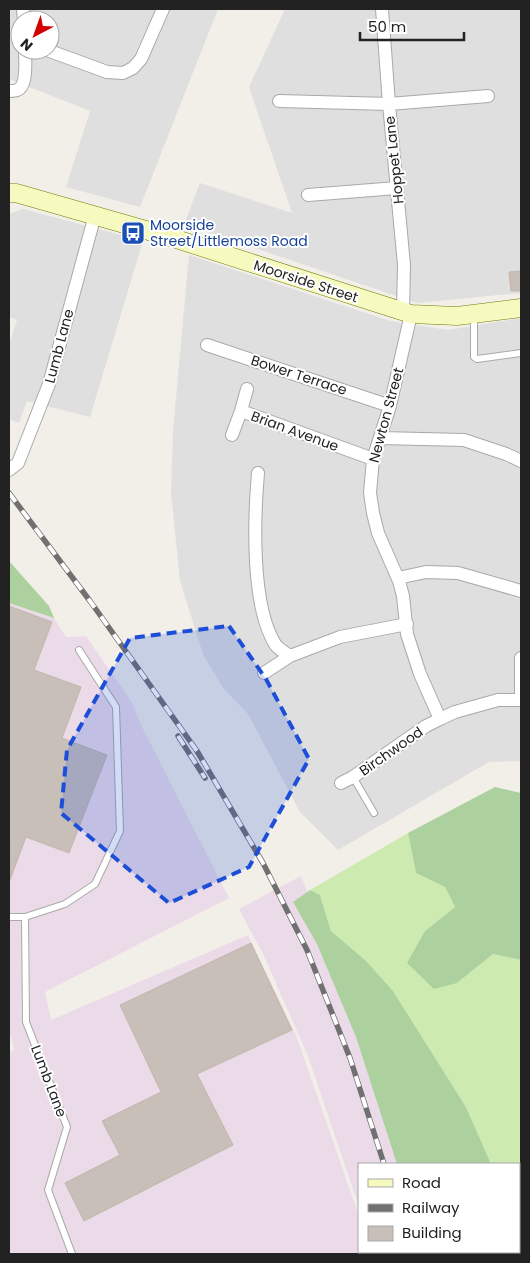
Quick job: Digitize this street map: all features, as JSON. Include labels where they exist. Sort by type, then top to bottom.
[{"type":"street","points":[[60,55],[107,72],[124,73],[133,68],[141,59],[162,9]]},
{"type":"street","name":"Hoppet Lane","points":[[382,9],[407,313]]},
{"type":"street","points":[[9,91],[22,87],[25,77],[25,60]]},
{"type":"street","points":[[279,101],[389,104],[488,96]]},
{"type":"street","points":[[308,195],[397,188]]},
{"type":"street","name":"Moorside Street","points":[[9,193],[16,193],[95,215],[407,313],[457,316],[521,308]]},
{"type":"street","name":"Lumb Lane","points":[[13,466],[49,384],[95,215]]},
{"type":"street","name":"Newton Street","points":[[407,313],[390,406],[373,459],[370,493],[372,513],[378,533],[398,578],[403,596],[407,634],[420,674],[440,719]]},
{"type":"street","name":"Bower Terrace","points":[[208,345],[390,406]]},
{"type":"street","points":[[240,411],[247,389]]},
{"type":"street","name":"Brian Avenue","points":[[232,435],[240,411],[373,459]]},
{"type":"street","points":[[380,438],[464,440],[506,454],[521,462]]},
{"type":"street","points":[[258,473],[255,504],[256,562],[262,612],[276,646],[290,656]]},
{"type":"street","points":[[398,578],[426,572],[458,573],[521,591]]},
{"type":"street","points":[[264,673],[290,656],[340,637],[407,624]]},
{"type":"street","points":[[440,719],[455,712],[498,700],[521,700],[521,658]]},
{"type":"street","name":"Birchwood","points":[[341,783],[353,777],[426,726],[440,719]]},
{"type":"lane","points":[[474,314],[474,358],[521,353]]},
{"type":"lane","points":[[9,917],[25,917],[64,904],[94,884],[120,831],[116,707],[79,650]]},
{"type":"lane","points":[[353,777],[374,813]]},
{"type":"lane","name":"Lumb Lane","points":[[25,917],[26,1022],[68,1127],[48,1190],[72,1254]]},
{"type":"highlighted area","points":[[229,626],[266,679],[309,759],[249,867],[169,903],[61,813],[67,750],[130,638]]},
{"type":"shaded area","points":[[9,9],[218,9],[140,207],[66,187],[90,111],[9,79]]},
{"type":"shaded area","points":[[285,9],[521,9],[521,293],[417,303],[184,224],[200,183],[292,213],[249,87]]},
{"type":"shaded area","points":[[23,209],[143,241],[90,417],[27,401],[19,423],[9,419],[9,344],[17,320],[9,317],[9,214]]},
{"type":"shaded area","points":[[189,255],[390,321],[448,330],[521,318],[521,761],[489,762],[338,850],[300,812],[248,714],[223,688],[203,654],[180,581],[171,492],[173,431]]},
{"type":"shaded area","points":[[9,603],[54,618],[66,637],[86,636],[131,701],[142,727],[229,898],[45,992],[51,1020],[248,935],[296,1035],[358,1213],[358,1253],[372,1254],[9,1254],[9,1053],[14,1050],[9,1029]]},
{"type":"shaded area","points":[[301,876],[417,1163],[358,1163],[358,1204],[308,1056],[264,956],[239,909]]},
{"type":"green space","points":[[9,561],[49,606],[54,618],[9,603]]},
{"type":"green space","points":[[495,787],[521,793],[521,960],[493,954],[457,983],[434,989],[407,963],[425,931],[455,907],[445,887],[416,873],[408,833]]},
{"type":"green space","points":[[408,833],[416,873],[445,887],[455,907],[425,931],[457,983],[493,954],[521,960],[521,1254],[480,1253],[520,1253],[520,1163],[491,1163],[466,1107],[393,991],[370,966],[331,931],[320,895],[310,890]]},
{"type":"green space","points":[[310,890],[320,895],[331,931],[366,961],[393,991],[466,1107],[491,1163],[397,1163],[356,1037],[317,944],[293,902]]},
{"type":"building","points":[[521,271],[521,291],[511,291],[509,272]]},
{"type":"building","points":[[9,606],[52,622],[34,670],[81,687],[62,738],[107,755],[69,853],[26,837],[10,880]]},
{"type":"building","points":[[251,943],[292,1030],[197,1074],[233,1145],[84,1221],[65,1183],[120,1155],[102,1121],[161,1092],[120,1005]]},
{"type":"railway","points":[[9,493],[90,601],[197,751],[263,863],[307,950],[350,1058],[384,1163]]},
{"type":"railway","points":[[178,736],[205,778]]},
{"type":"place","name":"Moorside Street/Littlemoss Road","points":[[133,233]]}]
